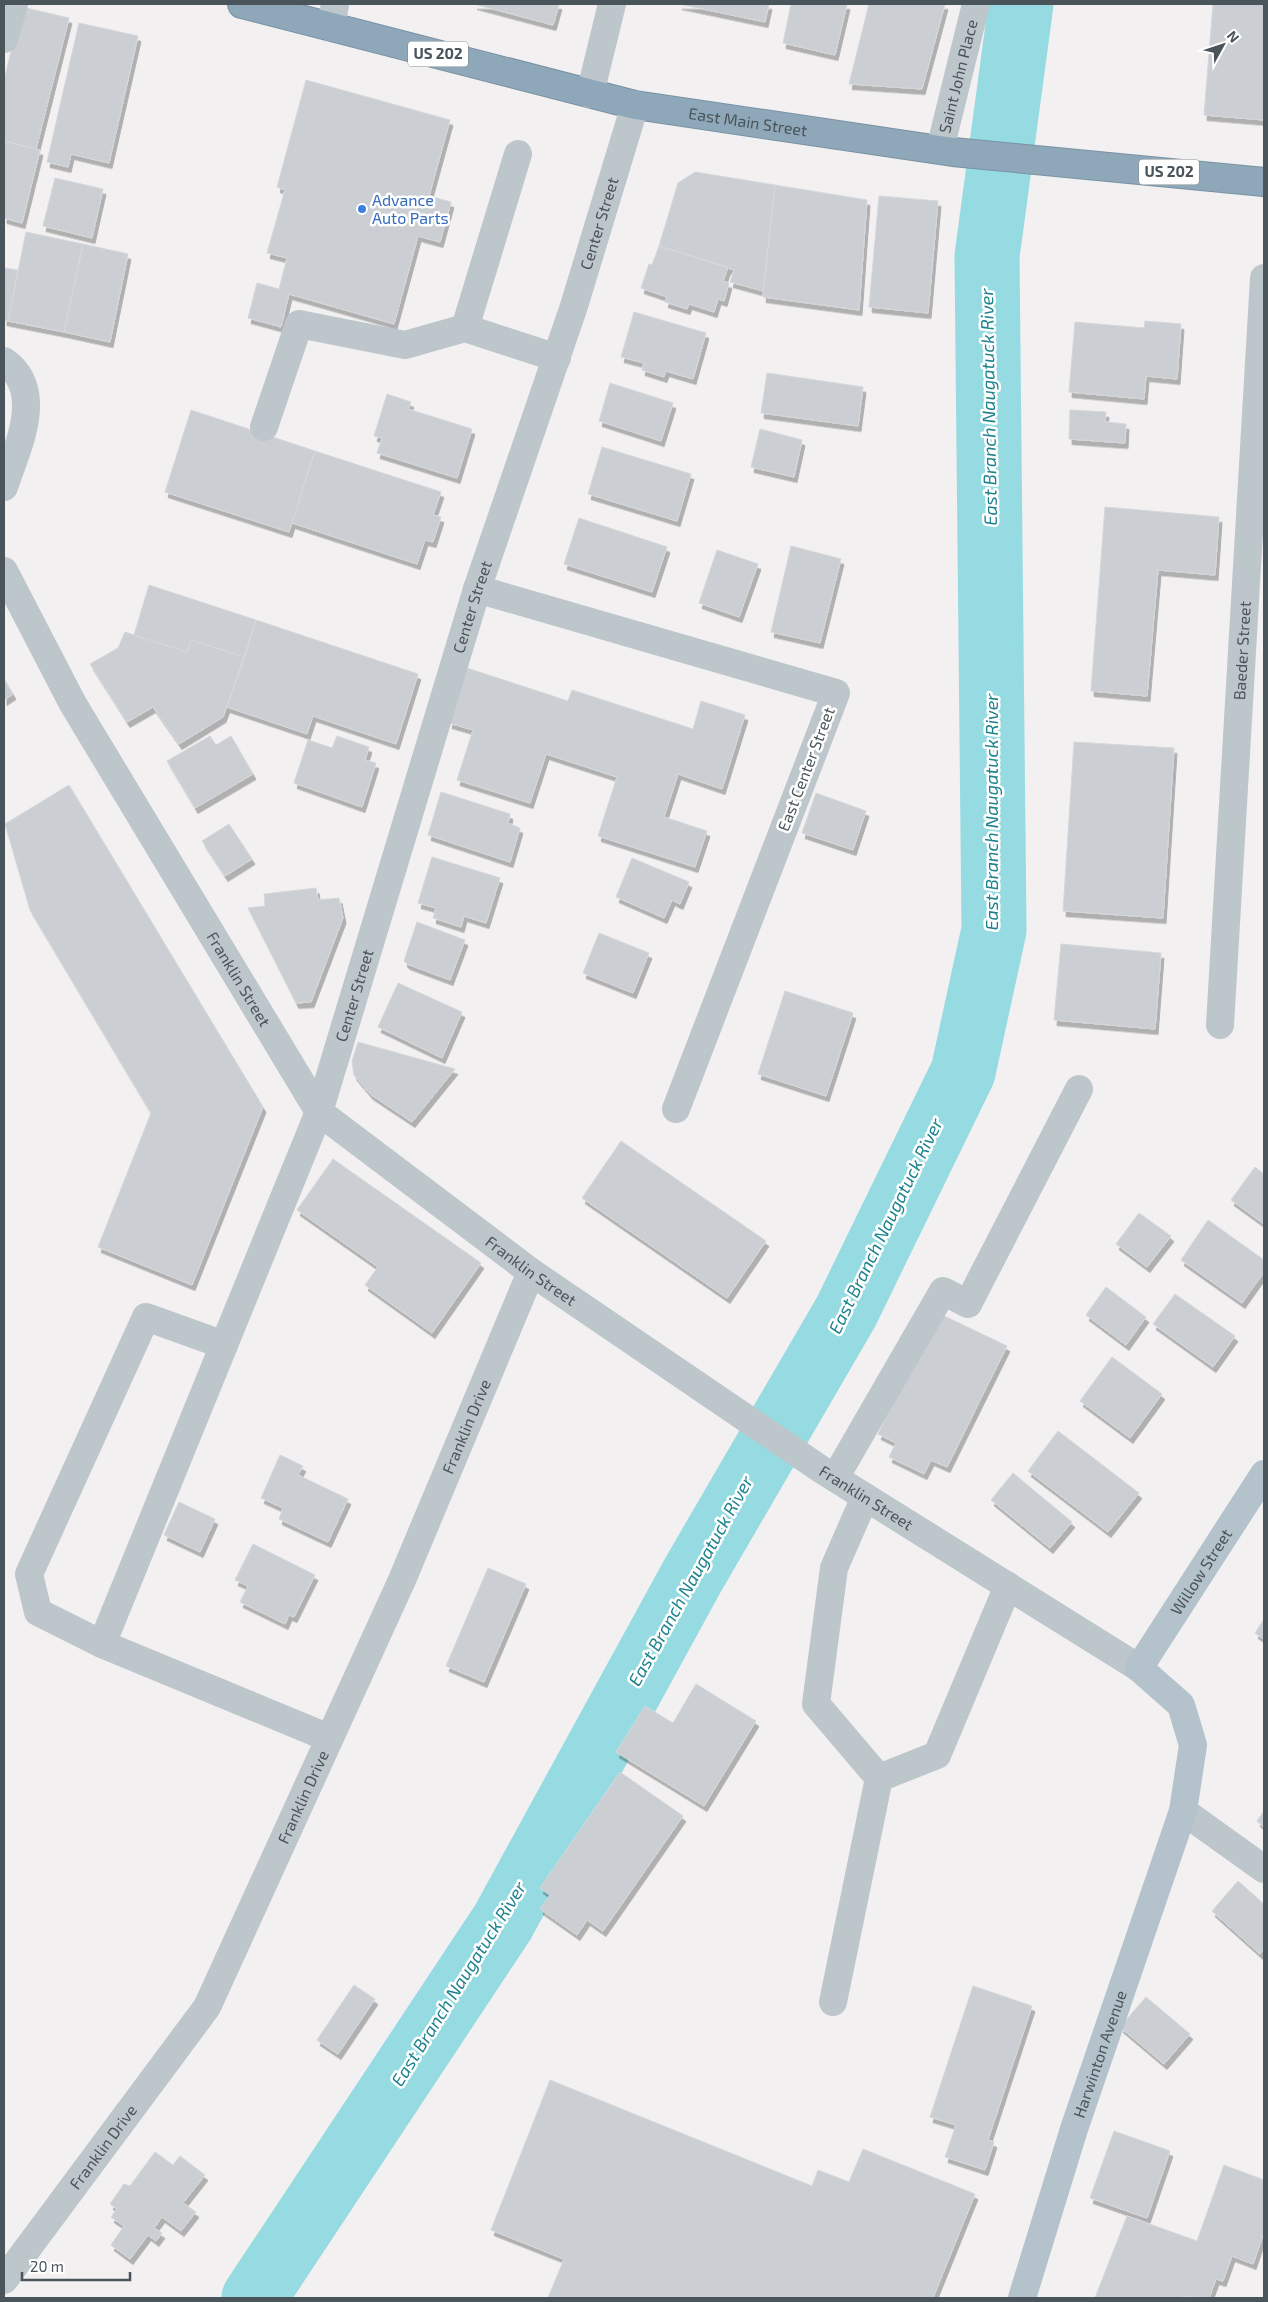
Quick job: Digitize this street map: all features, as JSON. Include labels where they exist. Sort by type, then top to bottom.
[{"type":"highway","name":"East Main Street","points":[[245,4],[333,15],[590,94],[635,105],[947,151],[1264,182]]},
{"type":"main road","name":"Willow Street","points":[[1139,1668],[1264,1474]]},
{"type":"main road","name":"Franklin Street","points":[[1139,1668],[1181,1705],[1193,1745],[1183,1812]]},
{"type":"main road","name":"Harwinton Avenue","points":[[1022,2298],[1074,2129],[1183,1812]]},
{"type":"street","points":[[4,39],[14,4]]},
{"type":"street","points":[[590,94],[612,4]]},
{"type":"street","name":"Saint John Place","points":[[947,151],[976,4]]},
{"type":"street","name":"Center Street","points":[[102,1644],[319,1112],[477,588],[557,358],[635,105]]},
{"type":"street","points":[[465,328],[518,154]]},
{"type":"street","name":"Baeder Street","points":[[1220,1024],[1264,278]]},
{"type":"street","points":[[264,428],[299,324],[405,345],[465,328],[557,358]]},
{"type":"street","points":[[4,361],[23,384],[27,411],[19,450],[4,487]]},
{"type":"street","name":"Franklin Street","points":[[4,571],[73,704],[319,1112],[531,1272],[828,1474],[1139,1668]]},
{"type":"street","name":"East Center Street","points":[[477,588],[836,693],[676,1109]]},
{"type":"street","points":[[828,1474],[943,1291],[968,1304],[1079,1089]]},
{"type":"street","name":"Franklin Drive","points":[[4,2280],[207,2007],[402,1580],[531,1272]]},
{"type":"street","points":[[224,1345],[146,1316],[29,1574],[38,1612],[102,1644],[329,1738]]},
{"type":"street","points":[[865,1497],[834,1568],[816,1704],[879,1778]]},
{"type":"street","points":[[879,1778],[937,1755],[1008,1586]]},
{"type":"street","points":[[833,2002],[879,1778]]},
{"type":"street","points":[[1183,1812],[1264,1870]]},
{"type":"building","points":[[474,4],[559,4],[553,25]]},
{"type":"building","points":[[679,4],[769,4],[765,22]]},
{"type":"building","points":[[791,4],[847,4],[835,55],[783,43]]},
{"type":"building","points":[[869,4],[945,4],[922,89],[849,84]]},
{"type":"building","points":[[1213,4],[1264,4],[1264,120],[1204,115]]},
{"type":"building","points":[[22,7],[69,18],[36,149],[4,141],[4,80]]},
{"type":"building","points":[[79,23],[138,36],[109,163],[71,154],[68,167],[47,162]]},
{"type":"building","points":[[306,80],[450,120],[429,196],[451,202],[440,242],[418,236],[394,324],[289,294],[281,327],[248,318],[257,283],[279,289],[287,258],[267,253],[285,190],[277,187]]},
{"type":"building","points":[[4,141],[40,150],[22,223],[4,218]]},
{"type":"building","points":[[695,172],[775,185],[763,291],[730,282],[734,270],[659,246],[678,183]]},
{"type":"building","points":[[55,178],[103,189],[92,238],[43,226]]},
{"type":"building","points":[[775,185],[867,200],[859,310],[763,297]]},
{"type":"building","points":[[879,196],[938,201],[928,313],[869,307]]},
{"type":"building","points":[[26,232],[83,244],[64,332],[8,321]]},
{"type":"building","points":[[83,244],[128,254],[110,342],[64,332]]},
{"type":"building","points":[[659,246],[728,267],[723,281],[729,283],[724,301],[718,299],[714,312],[689,304],[687,309],[665,302],[667,297],[641,288],[649,264],[652,265]]},
{"type":"building","points":[[4,268],[18,270],[8,321],[4,320]]},
{"type":"building","points":[[634,312],[706,333],[693,379],[666,371],[664,377],[642,370],[644,363],[621,357]]},
{"type":"building","points":[[1145,321],[1181,324],[1177,379],[1146,376],[1144,399],[1069,392],[1075,322],[1144,328]]},
{"type":"building","points":[[767,373],[863,387],[858,426],[761,413]]},
{"type":"building","points":[[610,383],[673,403],[661,441],[599,421]]},
{"type":"building","points":[[387,394],[411,402],[408,409],[472,429],[457,478],[377,453],[382,438],[374,436]]},
{"type":"building","points":[[191,410],[315,451],[289,532],[165,492]]},
{"type":"building","points":[[1070,410],[1106,412],[1105,422],[1126,424],[1125,443],[1069,439]]},
{"type":"building","points":[[760,429],[802,440],[794,477],[751,467]]},
{"type":"building","points":[[602,447],[691,474],[677,521],[588,494]]},
{"type":"building","points":[[315,451],[441,492],[433,515],[441,517],[433,542],[425,540],[417,564],[292,523]]},
{"type":"building","points":[[1105,507],[1219,517],[1215,575],[1158,570],[1147,696],[1091,691]]},
{"type":"building","points":[[579,518],[667,547],[652,592],[564,564]]},
{"type":"building","points":[[791,546],[841,559],[820,643],[771,632]]},
{"type":"building","points":[[717,550],[758,564],[739,617],[699,603]]},
{"type":"building","points":[[149,585],[256,620],[245,657],[191,640],[187,652],[134,635]]},
{"type":"building","points":[[256,620],[418,674],[396,744],[313,716],[307,734],[227,707]]},
{"type":"building","points":[[125,632],[187,652],[191,640],[245,657],[223,717],[179,744],[153,707],[127,722],[90,664],[118,648]]},
{"type":"building","points":[[467,668],[568,701],[572,690],[693,729],[701,701],[745,715],[722,789],[678,774],[664,817],[707,831],[695,867],[598,836],[617,777],[546,754],[530,803],[457,780],[473,730],[449,723]]},
{"type":"building","points":[[4,679],[13,694],[4,700]]},
{"type":"building","points":[[210,736],[216,745],[231,736],[253,774],[195,808],[167,761]]},
{"type":"building","points":[[337,736],[369,747],[365,760],[376,763],[362,807],[294,783],[308,740],[332,748]]},
{"type":"building","points":[[1074,742],[1174,748],[1163,918],[1063,911]]},
{"type":"building","points":[[69,785],[263,1107],[192,1285],[98,1247],[151,1113],[30,910],[5,824]]},
{"type":"building","points":[[441,792],[510,814],[508,823],[520,828],[510,862],[428,835]]},
{"type":"building","points":[[816,793],[866,811],[853,850],[802,833]]},
{"type":"building","points":[[229,824],[252,859],[225,876],[202,841]]},
{"type":"building","points":[[432,857],[500,878],[486,923],[464,916],[461,927],[433,918],[436,908],[418,903]]},
{"type":"building","points":[[632,858],[689,882],[680,904],[672,900],[664,918],[616,897]]},
{"type":"building","points":[[316,888],[318,900],[339,898],[343,918],[311,1002],[296,1003],[248,908],[265,906],[264,894]]},
{"type":"building","points":[[417,922],[465,940],[450,980],[407,964],[404,961]]},
{"type":"building","points":[[599,933],[649,953],[633,993],[583,973]]},
{"type":"building","points":[[1061,944],[1161,953],[1155,1029],[1054,1020]]},
{"type":"building","points":[[398,983],[462,1012],[442,1058],[378,1027]]},
{"type":"building","points":[[785,991],[853,1013],[826,1096],[758,1074]]},
{"type":"building","points":[[358,1042],[455,1069],[412,1122],[370,1094],[354,1075],[352,1061]]},
{"type":"building","points":[[621,1141],[766,1241],[727,1298],[582,1198]]},
{"type":"building","points":[[333,1159],[481,1263],[432,1333],[365,1285],[378,1267],[297,1210]]},
{"type":"building","points":[[1255,1167],[1264,1174],[1264,1224],[1231,1200]]},
{"type":"building","points":[[1139,1213],[1171,1236],[1147,1267],[1116,1244]]},
{"type":"building","points":[[1208,1220],[1264,1260],[1264,1272],[1242,1303],[1181,1260]]},
{"type":"building","points":[[1106,1287],[1146,1317],[1126,1345],[1086,1315]]},
{"type":"building","points":[[1175,1294],[1235,1336],[1213,1367],[1153,1324]]},
{"type":"building","points":[[938,1313],[1007,1346],[947,1467],[931,1460],[924,1474],[889,1457],[896,1443],[878,1434]]},
{"type":"building","points":[[1112,1357],[1162,1394],[1130,1438],[1080,1401]]},
{"type":"building","points":[[1058,1431],[1139,1493],[1108,1532],[1028,1471]]},
{"type":"building","points":[[280,1455],[303,1466],[298,1475],[348,1499],[328,1542],[279,1519],[283,1508],[261,1498]]},
{"type":"building","points":[[1013,1473],[1072,1522],[1050,1548],[991,1500]]},
{"type":"building","points":[[179,1502],[215,1519],[200,1552],[164,1535]]},
{"type":"building","points":[[253,1544],[315,1575],[294,1617],[289,1615],[285,1624],[240,1602],[248,1586],[235,1580]]},
{"type":"building","points":[[488,1568],[526,1584],[484,1682],[446,1666]]},
{"type":"building","points":[[1264,1619],[1264,1639],[1255,1633]]},
{"type":"building","points":[[696,1684],[756,1721],[704,1806],[616,1752],[645,1706],[673,1723]]},
{"type":"building","points":[[620,1772],[683,1816],[603,1931],[587,1920],[577,1935],[540,1909],[550,1895],[540,1888]]},
{"type":"building","points":[[1264,1811],[1264,1827],[1257,1821]]},
{"type":"building","points":[[1238,1881],[1264,1904],[1264,1949],[1260,1954],[1212,1911]]},
{"type":"building","points":[[354,1985],[375,1999],[338,2054],[317,2040]]},
{"type":"building","points":[[973,1986],[1032,2006],[988,2140],[994,2142],[985,2170],[945,2157],[956,2125],[930,2117]]},
{"type":"building","points":[[1146,1997],[1190,2034],[1164,2064],[1120,2027]]},
{"type":"building","points":[[550,2080],[812,2186],[818,2170],[849,2182],[863,2149],[975,2194],[933,2298],[548,2298],[564,2259],[491,2230]]},
{"type":"building","points":[[1114,2131],[1170,2151],[1147,2218],[1090,2198]]},
{"type":"building","points":[[155,2152],[173,2165],[180,2156],[205,2175],[183,2203],[196,2212],[181,2231],[162,2217],[154,2228],[162,2233],[156,2241],[148,2235],[130,2259],[111,2245],[124,2226],[111,2217],[117,2209],[110,2204],[124,2184],[130,2186]]},
{"type":"building","points":[[1224,2165],[1264,2180],[1264,2232],[1253,2264],[1232,2256],[1223,2281],[1216,2279],[1209,2298],[1182,2296],[1181,2298],[1095,2298],[1127,2216],[1197,2241]]},
{"type":"waterway","name":"East Branch Naugatuck River","points":[[254,2298],[503,1922],[693,1575],[846,1312],[963,1072],[994,930],[987,256],[1021,4]]},
{"type":"place","name":"Advance Auto Parts","points":[[362,209]]}]
